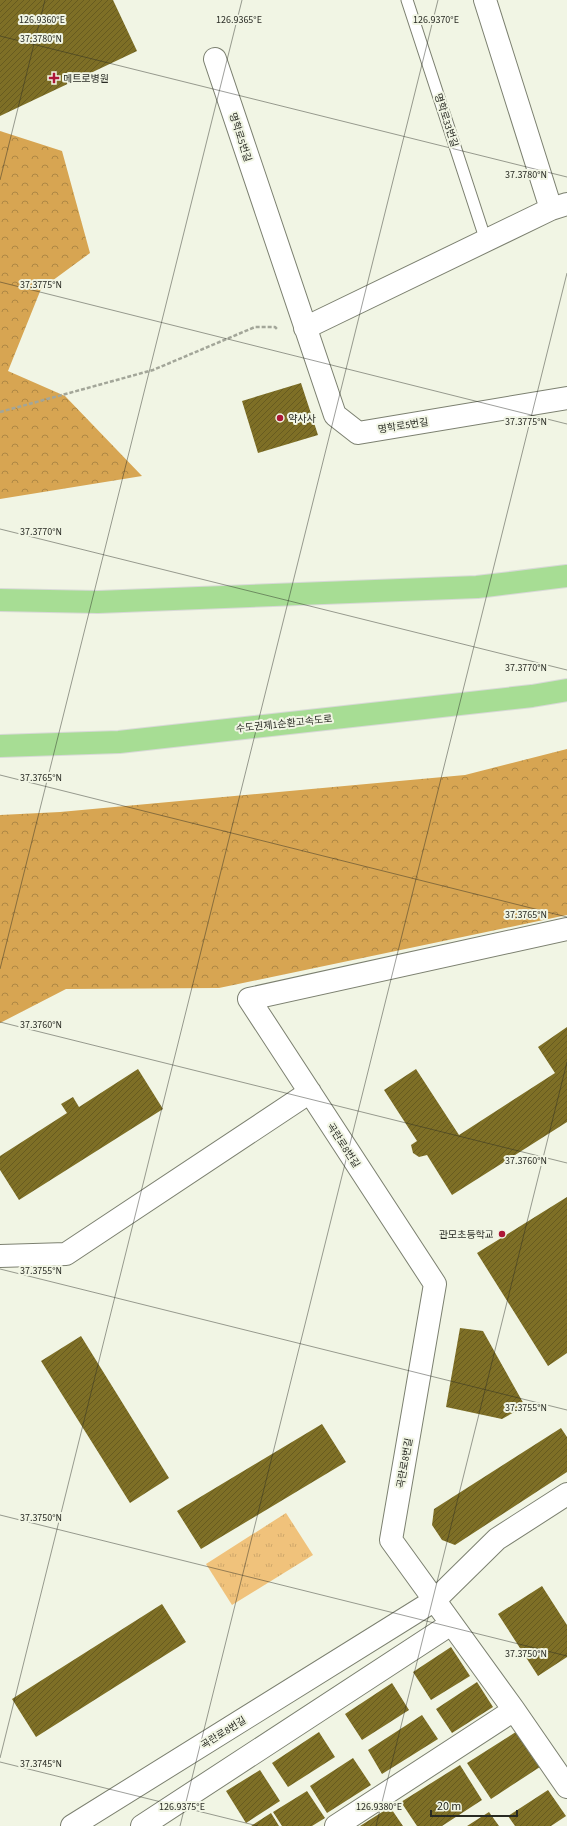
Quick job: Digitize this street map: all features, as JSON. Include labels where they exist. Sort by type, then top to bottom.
[{"type":"highway","points":[[0,600],[98,602],[469,587],[567,576]]},
{"type":"highway","name":"수도권제1순환고속도로","points":[[0,746],[119,742],[532,696],[567,690]]},
{"type":"street","points":[[305,328],[559,207],[485,0]]},
{"type":"street","name":"명학로5번길","points":[[215,59],[305,328],[336,415],[358,433],[567,398]]},
{"type":"street","name":"곡란로8번길","points":[[435,1600],[391,1540],[435,1284],[249,999],[567,929]]},
{"type":"street","points":[[0,1256],[66,1254],[310,1092]]},
{"type":"street","name":"곡란로8번길","points":[[72,1826],[435,1600],[498,1540],[567,1494]]},
{"type":"street","points":[[435,1600],[567,1787]]},
{"type":"street","points":[[142,1826],[451,1624]]},
{"type":"street","points":[[336,1826],[514,1710]]},
{"type":"lane","name":"명학로33번길","points":[[407,0],[486,241]]},
{"type":"path","points":[[0,412],[153,370],[255,327],[275,327],[290,344],[305,328]]},
{"type":"green space","points":[[0,131],[62,151],[90,253],[41,289],[8,371],[65,396],[142,476],[0,499]]},
{"type":"green space","points":[[567,749],[567,915],[219,988],[66,989],[0,1023],[0,815],[60,812],[465,775]]},
{"type":"green space","points":[[286,1513],[313,1555],[232,1605],[206,1564]]},
{"type":"building","name":"메트로병원","points":[[0,0],[113,0],[137,51],[0,116]]},
{"type":"building","name":"약사사","points":[[301,383],[318,435],[258,453],[242,401]]},
{"type":"building","points":[[567,1027],[567,1122],[452,1195],[427,1155],[419,1157],[413,1153],[411,1145],[417,1141],[384,1090],[416,1069],[459,1135],[555,1073],[538,1047]]},
{"type":"building","points":[[138,1069],[163,1109],[19,1200],[0,1170],[0,1156],[67,1113],[61,1104],[73,1097],[79,1107]]},
{"type":"building","points":[[567,1197],[567,1353],[548,1366],[477,1253]]},
{"type":"building","points":[[460,1328],[483,1331],[525,1406],[502,1419],[446,1407]]},
{"type":"building","points":[[81,1336],[169,1478],[130,1503],[41,1361]]},
{"type":"building","points":[[322,1424],[346,1462],[201,1549],[177,1511]]},
{"type":"building","points":[[561,1428],[567,1437],[567,1472],[455,1545],[442,1540],[432,1525],[434,1509]]},
{"type":"building","points":[[542,1586],[567,1625],[567,1657],[538,1676],[498,1614]]},
{"type":"building","points":[[162,1604],[186,1642],[36,1737],[12,1699]]},
{"type":"building","points":[[451,1647],[470,1676],[431,1700],[413,1672]]},
{"type":"building","points":[[477,1682],[493,1707],[452,1733],[436,1709]]},
{"type":"building","points":[[392,1683],[409,1710],[362,1740],[345,1714]]},
{"type":"building","points":[[422,1715],[438,1739],[382,1774],[368,1750]]},
{"type":"building","points":[[522,1728],[546,1763],[491,1799],[467,1763]]},
{"type":"building","points":[[319,1732],[335,1757],[288,1787],[272,1763]]},
{"type":"building","points":[[353,1758],[371,1785],[327,1813],[310,1786]]},
{"type":"building","points":[[460,1765],[482,1800],[442,1826],[417,1826],[401,1802]]},
{"type":"building","points":[[260,1770],[280,1801],[246,1823],[226,1791]]},
{"type":"building","points":[[548,1790],[566,1816],[551,1826],[515,1826],[508,1816]]},
{"type":"building","points":[[307,1791],[325,1818],[312,1826],[282,1826],[273,1812]]},
{"type":"building","points":[[390,1807],[403,1826],[360,1826]]},
{"type":"building","points":[[489,1812],[499,1826],[467,1826]]},
{"type":"building","points":[[271,1813],[279,1826],[251,1826]]},
{"type":"place","name":"메트로병원","points":[[54,78]]},
{"type":"place","name":"약사사","points":[[280,418]]},
{"type":"place","name":"관모초등학교","points":[[502,1234]]}]
